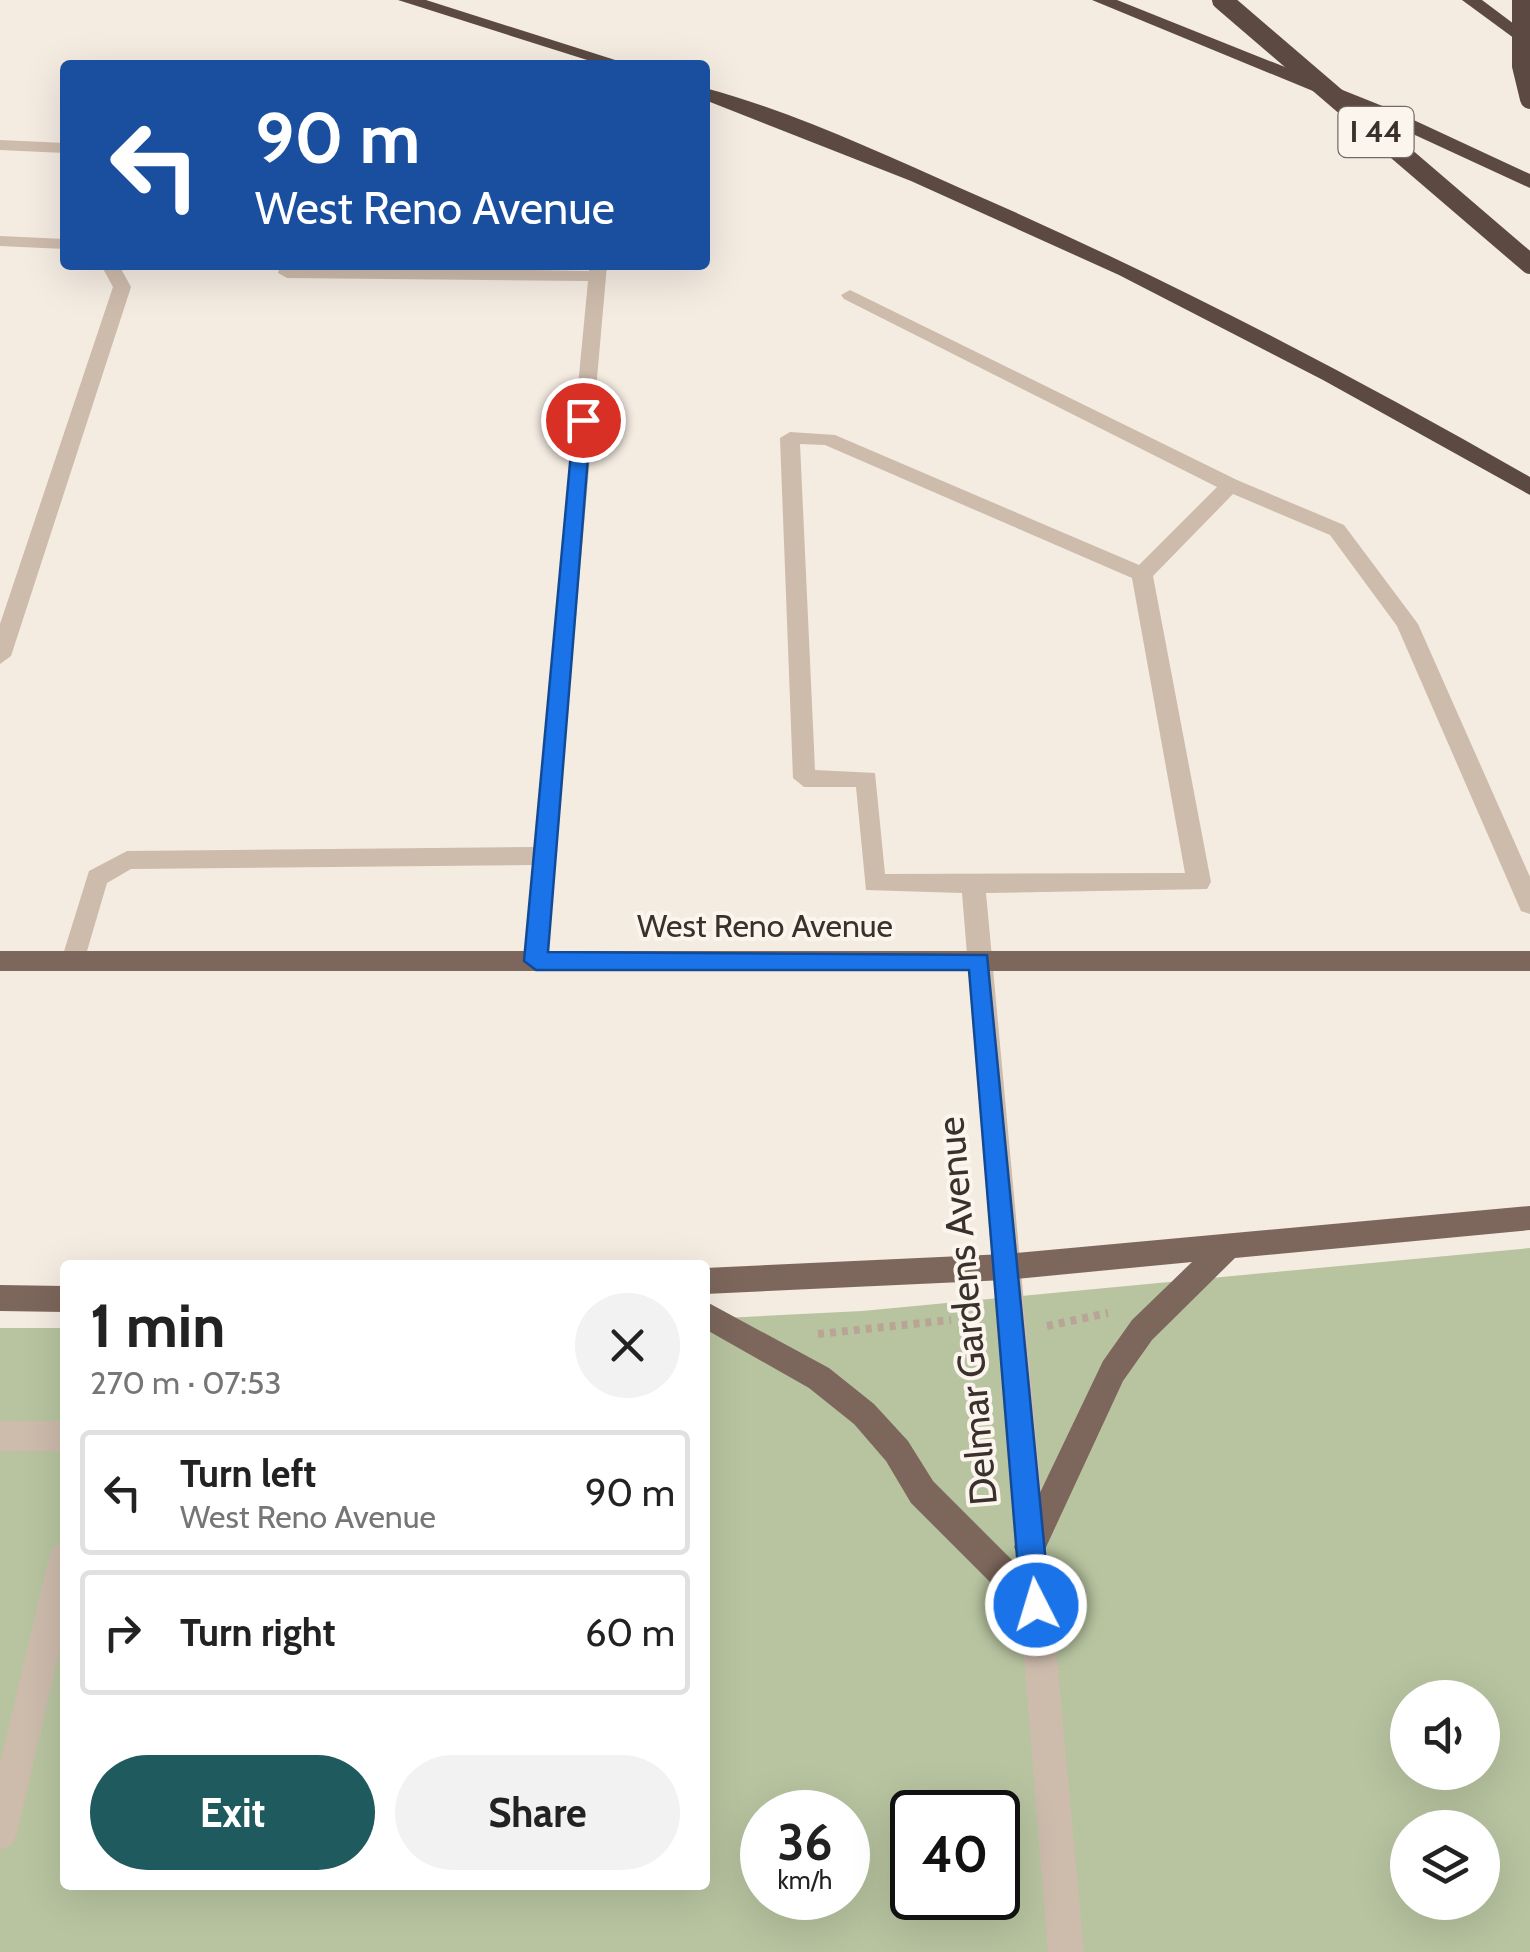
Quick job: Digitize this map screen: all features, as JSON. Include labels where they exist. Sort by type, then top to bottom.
[{"type":"highway","points":[[408,0],[606,60]]},
{"type":"highway","points":[[1101,0],[1228,48],[1530,182]]},
{"type":"highway","name":"I 44","points":[[1222,0],[1530,264]]},
{"type":"highway","points":[[1471,0],[1530,44]]},
{"type":"highway","points":[[1522,0],[1522,66],[1530,100]]},
{"type":"highway","points":[[710,96],[878,159],[1079,248],[1300,357],[1530,487]]},
{"type":"main road","name":"West Reno Avenue","points":[[0,961],[1530,960]]},
{"type":"main road","points":[[710,1281],[1005,1266],[1530,1218]]},
{"type":"main road","points":[[1030,1547],[1113,1371],[1142,1330],[1228,1246]]},
{"type":"main road","points":[[0,1298],[60,1298]]},
{"type":"main road","points":[[710,1317],[819,1378],[864,1414],[897,1451],[922,1492],[1036,1605]]},
{"type":"street","points":[[0,145],[60,148]]},
{"type":"street","points":[[0,241],[60,244]]},
{"type":"street","points":[[0,656],[122,287],[113,270]]},
{"type":"street","points":[[288,270],[287,273],[598,270],[536,961]]},
{"type":"street","points":[[850,295],[1230,485],[1337,530],[1408,624],[1530,904]]},
{"type":"street","points":[[790,438],[828,439],[1142,574],[1199,882],[874,883],[866,779],[804,778],[790,438]]},
{"type":"street","points":[[1142,574],[1230,485]]},
{"type":"street","points":[[73,961],[97,878],[127,860],[545,856]]},
{"type":"street","name":"Delmar Gardens Avenue","points":[[973,884],[1066,1952]]},
{"type":"street","points":[[0,1436],[60,1436]]},
{"type":"street","points":[[0,1833],[60,1579]]},
{"type":"path","points":[[1046,1326],[1124,1309]]},
{"type":"path","points":[[815,1339],[820,1330],[951,1320]]},
{"type":"green space","points":[[1530,1248],[1530,1952],[0,1952],[0,1328],[60,1328],[60,1890],[710,1890],[710,1319],[862,1311]]},
{"type":"route","points":[[583,420],[536,961],[980,961],[1036,1605]]}]
